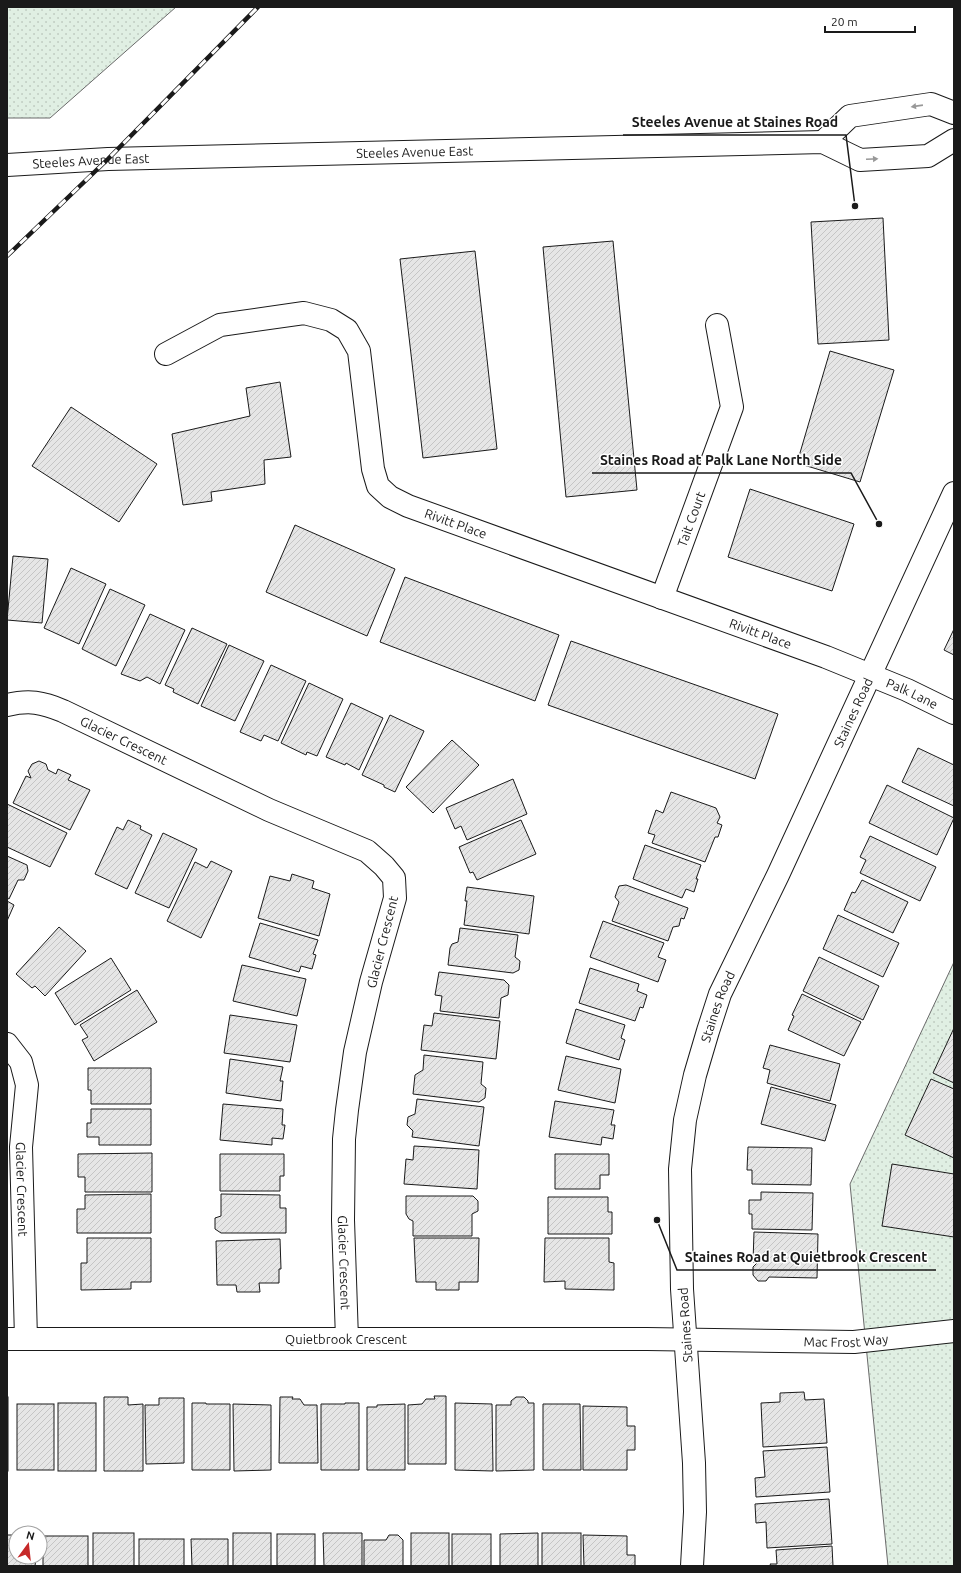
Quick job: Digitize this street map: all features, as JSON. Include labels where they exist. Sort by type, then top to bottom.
[{"type":"street","points":[[823,142],[850,116],[931,104],[954,113]]},
{"type":"street","name":"Steeles Avenue East","points":[[7,165],[108,159],[823,142],[860,160],[928,156],[954,140]]},
{"type":"street","name":"Rivitt Place","points":[[166,354],[220,325],[304,313],[331,320],[347,330],[359,350],[373,469],[378,486],[390,497],[408,506],[826,657],[869,675]]},
{"type":"street","name":"Tait Court","points":[[662,598],[732,407],[717,324]]},
{"type":"street","name":"Staines Road","points":[[692,1566],[694,1463],[682,1289],[680,1169],[686,1120],[695,1075],[720,994],[778,875],[954,493]]},
{"type":"street","name":"Palk Lane","points":[[869,675],[907,690],[954,713]]},
{"type":"street","name":"Glacier Crescent","points":[[7,705],[23,702],[46,704],[62,711],[269,810],[366,851],[384,866],[394,878],[396,898],[371,982],[355,1052],[344,1139],[344,1220],[347,1339]]},
{"type":"street","name":"Glacier Crescent","points":[[7,1044],[20,1062],[27,1085],[21,1147],[16,1339]]},
{"type":"street","name":"Mac Frost Way","points":[[686,1339],[854,1342],[954,1331]]},
{"type":"street","name":"Quietbrook Crescent","points":[[16,1339],[686,1339]]},
{"type":"green space","points":[[7,7],[176,7],[50,118],[7,118]]},
{"type":"green space","points":[[954,962],[954,1566],[888,1566],[850,1184]]},
{"type":"building","points":[[883,218],[889,340],[818,344],[811,222]]},
{"type":"building","points":[[613,241],[637,490],[566,497],[543,247]]},
{"type":"building","points":[[475,251],[497,449],[423,458],[400,259]]},
{"type":"building","points":[[830,351],[894,370],[860,482],[797,463]]},
{"type":"building","points":[[280,382],[291,457],[264,460],[265,484],[211,492],[212,501],[183,505],[172,434],[250,416],[246,388]]},
{"type":"building","points":[[71,407],[157,464],[119,522],[32,466]]},
{"type":"building","points":[[750,489],[854,524],[832,591],[728,557]]},
{"type":"building","points":[[295,525],[395,569],[367,636],[266,592]]},
{"type":"building","points":[[13,556],[48,559],[42,623],[7,620]]},
{"type":"building","points":[[71,568],[106,584],[79,644],[44,628]]},
{"type":"building","points":[[405,577],[559,635],[535,701],[380,642]]},
{"type":"building","points":[[110,589],[145,605],[116,666],[82,649]]},
{"type":"building","points":[[150,614],[185,630],[160,684],[147,677],[140,681],[121,674]]},
{"type":"building","points":[[192,628],[227,644],[198,704],[173,692],[174,689],[165,685]]},
{"type":"building","points":[[954,629],[954,655],[944,650]]},
{"type":"building","points":[[571,641],[778,714],[755,779],[548,705]]},
{"type":"building","points":[[229,645],[264,661],[235,721],[201,706]]},
{"type":"building","points":[[271,665],[306,681],[278,741],[264,735],[261,741],[240,732]]},
{"type":"building","points":[[309,683],[343,699],[317,756],[307,752],[306,755],[281,743]]},
{"type":"building","points":[[351,703],[383,718],[359,770],[346,763],[345,765],[326,757]]},
{"type":"building","points":[[390,715],[424,731],[395,792],[362,775]]},
{"type":"building","points":[[452,740],[479,765],[433,813],[406,787]]},
{"type":"building","points":[[918,748],[954,765],[954,806],[902,782]]},
{"type":"building","points":[[39,761],[46,764],[48,770],[56,774],[58,769],[71,775],[68,780],[90,790],[70,830],[13,803],[26,776],[31,778],[28,771],[32,764]]},
{"type":"building","points":[[513,779],[527,814],[467,840],[461,826],[455,829],[446,808]]},
{"type":"building","points":[[887,785],[954,818],[937,855],[869,823]]},
{"type":"building","points":[[671,792],[716,808],[720,817],[717,823],[722,825],[718,837],[715,837],[705,862],[652,843],[655,835],[648,833],[656,810],[663,813]]},
{"type":"building","points":[[7,804],[67,833],[50,867],[7,847]]},
{"type":"building","points":[[128,820],[141,826],[140,829],[152,835],[127,889],[95,874],[117,827],[123,830]]},
{"type":"building","points":[[521,820],[536,854],[477,880],[473,872],[470,873],[459,847]]},
{"type":"building","points":[[163,833],[197,849],[169,908],[135,893]]},
{"type":"building","points":[[870,836],[936,867],[920,901],[860,873],[866,860],[860,857]]},
{"type":"building","points":[[645,845],[701,865],[696,879],[698,879],[694,892],[686,889],[682,898],[633,879]]},
{"type":"building","points":[[7,856],[27,865],[28,871],[24,880],[18,880],[9,899],[7,898]]},
{"type":"building","points":[[211,861],[232,871],[201,938],[167,921],[195,862],[207,868]]},
{"type":"building","points":[[292,874],[314,881],[312,888],[330,894],[319,936],[258,918],[270,876],[290,881]]},
{"type":"building","points":[[862,880],[908,902],[893,933],[844,910],[852,892],[855,893]]},
{"type":"building","points":[[626,885],[688,908],[684,919],[681,918],[679,926],[673,927],[668,941],[612,921],[619,902],[615,897],[619,886]]},
{"type":"building","points":[[467,887],[534,896],[529,934],[464,925]]},
{"type":"building","points":[[7,901],[14,905],[7,921]]},
{"type":"building","points":[[838,915],[899,943],[883,977],[823,949]]},
{"type":"building","points":[[603,921],[664,943],[658,957],[666,960],[658,982],[590,957]]},
{"type":"building","points":[[260,923],[318,940],[313,954],[316,955],[312,969],[301,966],[299,972],[249,957]]},
{"type":"building","points":[[59,927],[86,951],[45,996],[35,986],[32,988],[16,974]]},
{"type":"building","points":[[460,928],[518,935],[515,957],[520,961],[519,970],[513,973],[448,965],[450,948],[452,944],[458,942]]},
{"type":"building","points":[[819,957],[879,986],[863,1020],[803,991]]},
{"type":"building","points":[[111,958],[131,990],[75,1025],[55,993]]},
{"type":"building","points":[[242,965],[306,979],[297,1016],[233,1001]]},
{"type":"building","points":[[590,968],[639,984],[637,991],[647,995],[643,1008],[640,1007],[635,1021],[579,1003]]},
{"type":"building","points":[[439,972],[504,980],[509,985],[508,995],[501,998],[499,1018],[440,1011],[442,996],[435,995]]},
{"type":"building","points":[[137,990],[157,1022],[94,1061],[82,1040],[88,1037],[80,1025]]},
{"type":"building","points":[[802,994],[861,1022],[844,1056],[788,1030],[794,1016],[792,1015]]},
{"type":"building","points":[[576,1009],[625,1025],[621,1038],[625,1040],[619,1060],[566,1043]]},
{"type":"building","points":[[434,1013],[500,1021],[496,1059],[421,1050],[424,1025],[432,1026]]},
{"type":"building","points":[[230,1015],[297,1025],[290,1062],[224,1053]]},
{"type":"building","points":[[954,1028],[954,1083],[933,1073]]},
{"type":"building","points":[[770,1045],[840,1064],[830,1101],[767,1083],[770,1070],[763,1068]]},
{"type":"building","points":[[424,1055],[483,1062],[481,1084],[486,1088],[485,1098],[479,1102],[413,1094],[415,1075],[423,1070]]},
{"type":"building","points":[[566,1056],[621,1069],[615,1103],[558,1090]]},
{"type":"building","points":[[230,1059],[283,1067],[280,1081],[283,1081],[281,1101],[226,1093]]},
{"type":"building","points":[[88,1068],[151,1068],[151,1104],[91,1104],[91,1090],[88,1090]]},
{"type":"building","points":[[931,1079],[954,1089],[954,1158],[905,1135]]},
{"type":"building","points":[[771,1087],[836,1105],[825,1141],[761,1124]]},
{"type":"building","points":[[417,1099],[484,1107],[479,1146],[412,1137],[413,1131],[407,1125],[408,1117],[415,1114]]},
{"type":"building","points":[[555,1101],[614,1110],[611,1125],[615,1125],[613,1139],[602,1137],[601,1145],[549,1137]]},
{"type":"building","points":[[223,1104],[283,1109],[282,1125],[285,1125],[283,1139],[272,1138],[272,1145],[220,1140]]},
{"type":"building","points":[[91,1109],[151,1109],[151,1145],[99,1145],[99,1137],[87,1137],[87,1123],[91,1123]]},
{"type":"building","points":[[414,1146],[479,1150],[477,1189],[404,1184],[406,1159],[413,1160]]},
{"type":"building","points":[[748,1147],[812,1148],[811,1185],[752,1184],[752,1170],[747,1170]]},
{"type":"building","points":[[152,1153],[152,1192],[85,1192],[85,1177],[78,1177],[78,1154]]},
{"type":"building","points":[[220,1154],[284,1154],[284,1176],[280,1176],[280,1191],[220,1191]]},
{"type":"building","points":[[555,1154],[609,1154],[609,1175],[600,1175],[600,1189],[555,1189]]},
{"type":"building","points":[[892,1164],[954,1174],[954,1237],[882,1226]]},
{"type":"building","points":[[761,1192],[813,1193],[812,1230],[752,1229],[752,1214],[749,1214],[749,1200],[761,1200]]},
{"type":"building","points":[[151,1194],[151,1233],[77,1233],[77,1209],[85,1209],[85,1195]]},
{"type":"building","points":[[221,1194],[280,1195],[280,1208],[286,1208],[286,1233],[221,1233],[215,1229],[215,1218],[221,1216]]},
{"type":"building","points":[[406,1196],[473,1196],[478,1201],[478,1211],[472,1214],[472,1236],[413,1236],[413,1221],[409,1219],[406,1214]]},
{"type":"building","points":[[548,1197],[608,1197],[608,1212],[612,1212],[612,1234],[548,1234]]},
{"type":"building","points":[[754,1232],[818,1234],[817,1278],[769,1277],[766,1281],[758,1281],[753,1275],[753,1267],[758,1262],[753,1262]]},
{"type":"building","points":[[87,1238],[151,1238],[151,1282],[131,1282],[131,1289],[81,1290],[81,1263],[87,1263]]},
{"type":"building","points":[[414,1238],[479,1238],[478,1282],[459,1282],[459,1290],[436,1290],[436,1282],[416,1282]]},
{"type":"building","points":[[545,1238],[609,1238],[609,1262],[614,1263],[614,1290],[565,1289],[565,1281],[544,1282]]},
{"type":"building","points":[[280,1239],[281,1269],[279,1269],[279,1283],[259,1283],[260,1292],[237,1292],[236,1285],[217,1285],[216,1241]]},
{"type":"building","points":[[804,1392],[805,1400],[824,1399],[827,1443],[763,1447],[761,1403],[780,1402],[780,1393]]},
{"type":"building","points":[[434,1396],[446,1396],[446,1464],[408,1464],[408,1405],[422,1404],[426,1399],[435,1399]]},
{"type":"building","points":[[8,1397],[8,1471],[7,1471]]},
{"type":"building","points":[[104,1397],[128,1397],[128,1405],[143,1404],[143,1471],[104,1471]]},
{"type":"building","points":[[280,1397],[293,1397],[292,1399],[300,1399],[304,1405],[317,1405],[318,1463],[279,1463]]},
{"type":"building","points":[[516,1397],[524,1397],[528,1403],[534,1403],[534,1470],[496,1471],[496,1405],[511,1405],[511,1401]]},
{"type":"building","points":[[159,1398],[184,1398],[184,1463],[146,1464],[145,1405],[159,1405]]},
{"type":"building","points":[[58,1403],[96,1403],[96,1471],[58,1471]]},
{"type":"building","points":[[192,1403],[230,1404],[230,1470],[192,1470]]},
{"type":"building","points":[[359,1403],[359,1470],[321,1470],[321,1404]]},
{"type":"building","points":[[455,1403],[492,1404],[493,1471],[455,1470]]},
{"type":"building","points":[[17,1404],[54,1404],[54,1470],[17,1470]]},
{"type":"building","points":[[233,1404],[271,1405],[271,1470],[234,1471]]},
{"type":"building","points":[[405,1404],[405,1470],[367,1470],[367,1407],[377,1407],[377,1405]]},
{"type":"building","points":[[543,1404],[580,1404],[581,1470],[543,1470]]},
{"type":"building","points":[[583,1406],[627,1407],[627,1426],[635,1426],[635,1450],[627,1450],[627,1470],[583,1470]]},
{"type":"building","points":[[827,1447],[830,1492],[756,1497],[755,1478],[765,1477],[763,1451]]},
{"type":"building","points":[[829,1499],[832,1544],[767,1548],[766,1522],[756,1523],[755,1504]]},
{"type":"building","points":[[93,1533],[134,1533],[134,1566],[93,1566]]},
{"type":"building","points":[[233,1533],[271,1533],[271,1566],[233,1566]]},
{"type":"building","points":[[323,1533],[362,1533],[362,1566],[324,1566]]},
{"type":"building","points":[[411,1533],[449,1533],[449,1566],[411,1566]]},
{"type":"building","points":[[538,1533],[538,1566],[500,1566],[500,1534]]},
{"type":"building","points":[[542,1533],[581,1533],[581,1566],[542,1566]]},
{"type":"building","points":[[277,1534],[315,1534],[315,1566],[277,1566]]},
{"type":"building","points":[[452,1534],[491,1534],[491,1566],[452,1566]]},
{"type":"building","points":[[8,1535],[8,1565],[35,1565],[7,1566]]},
{"type":"building","points":[[389,1535],[398,1535],[403,1540],[403,1566],[364,1566],[364,1540],[386,1540]]},
{"type":"building","points":[[583,1535],[627,1536],[627,1555],[635,1555],[635,1566],[584,1566]]},
{"type":"building","points":[[48,1536],[88,1536],[88,1566],[43,1566],[48,1565]]},
{"type":"building","points":[[139,1539],[184,1539],[184,1566],[139,1566]]},
{"type":"building","points":[[191,1539],[228,1539],[228,1566],[192,1566]]},
{"type":"building","points":[[832,1546],[833,1566],[771,1566],[770,1564],[777,1564],[776,1550]]},
{"type":"railway","points":[[7,256],[108,159],[258,7]]},
{"type":"place","name":"Steeles Avenue at Staines Road","points":[[855,206]]},
{"type":"place","name":"Staines Road at Palk Lane North Side","points":[[879,524]]},
{"type":"place","name":"Staines Road at Quietbrook Crescent","points":[[657,1220]]}]
